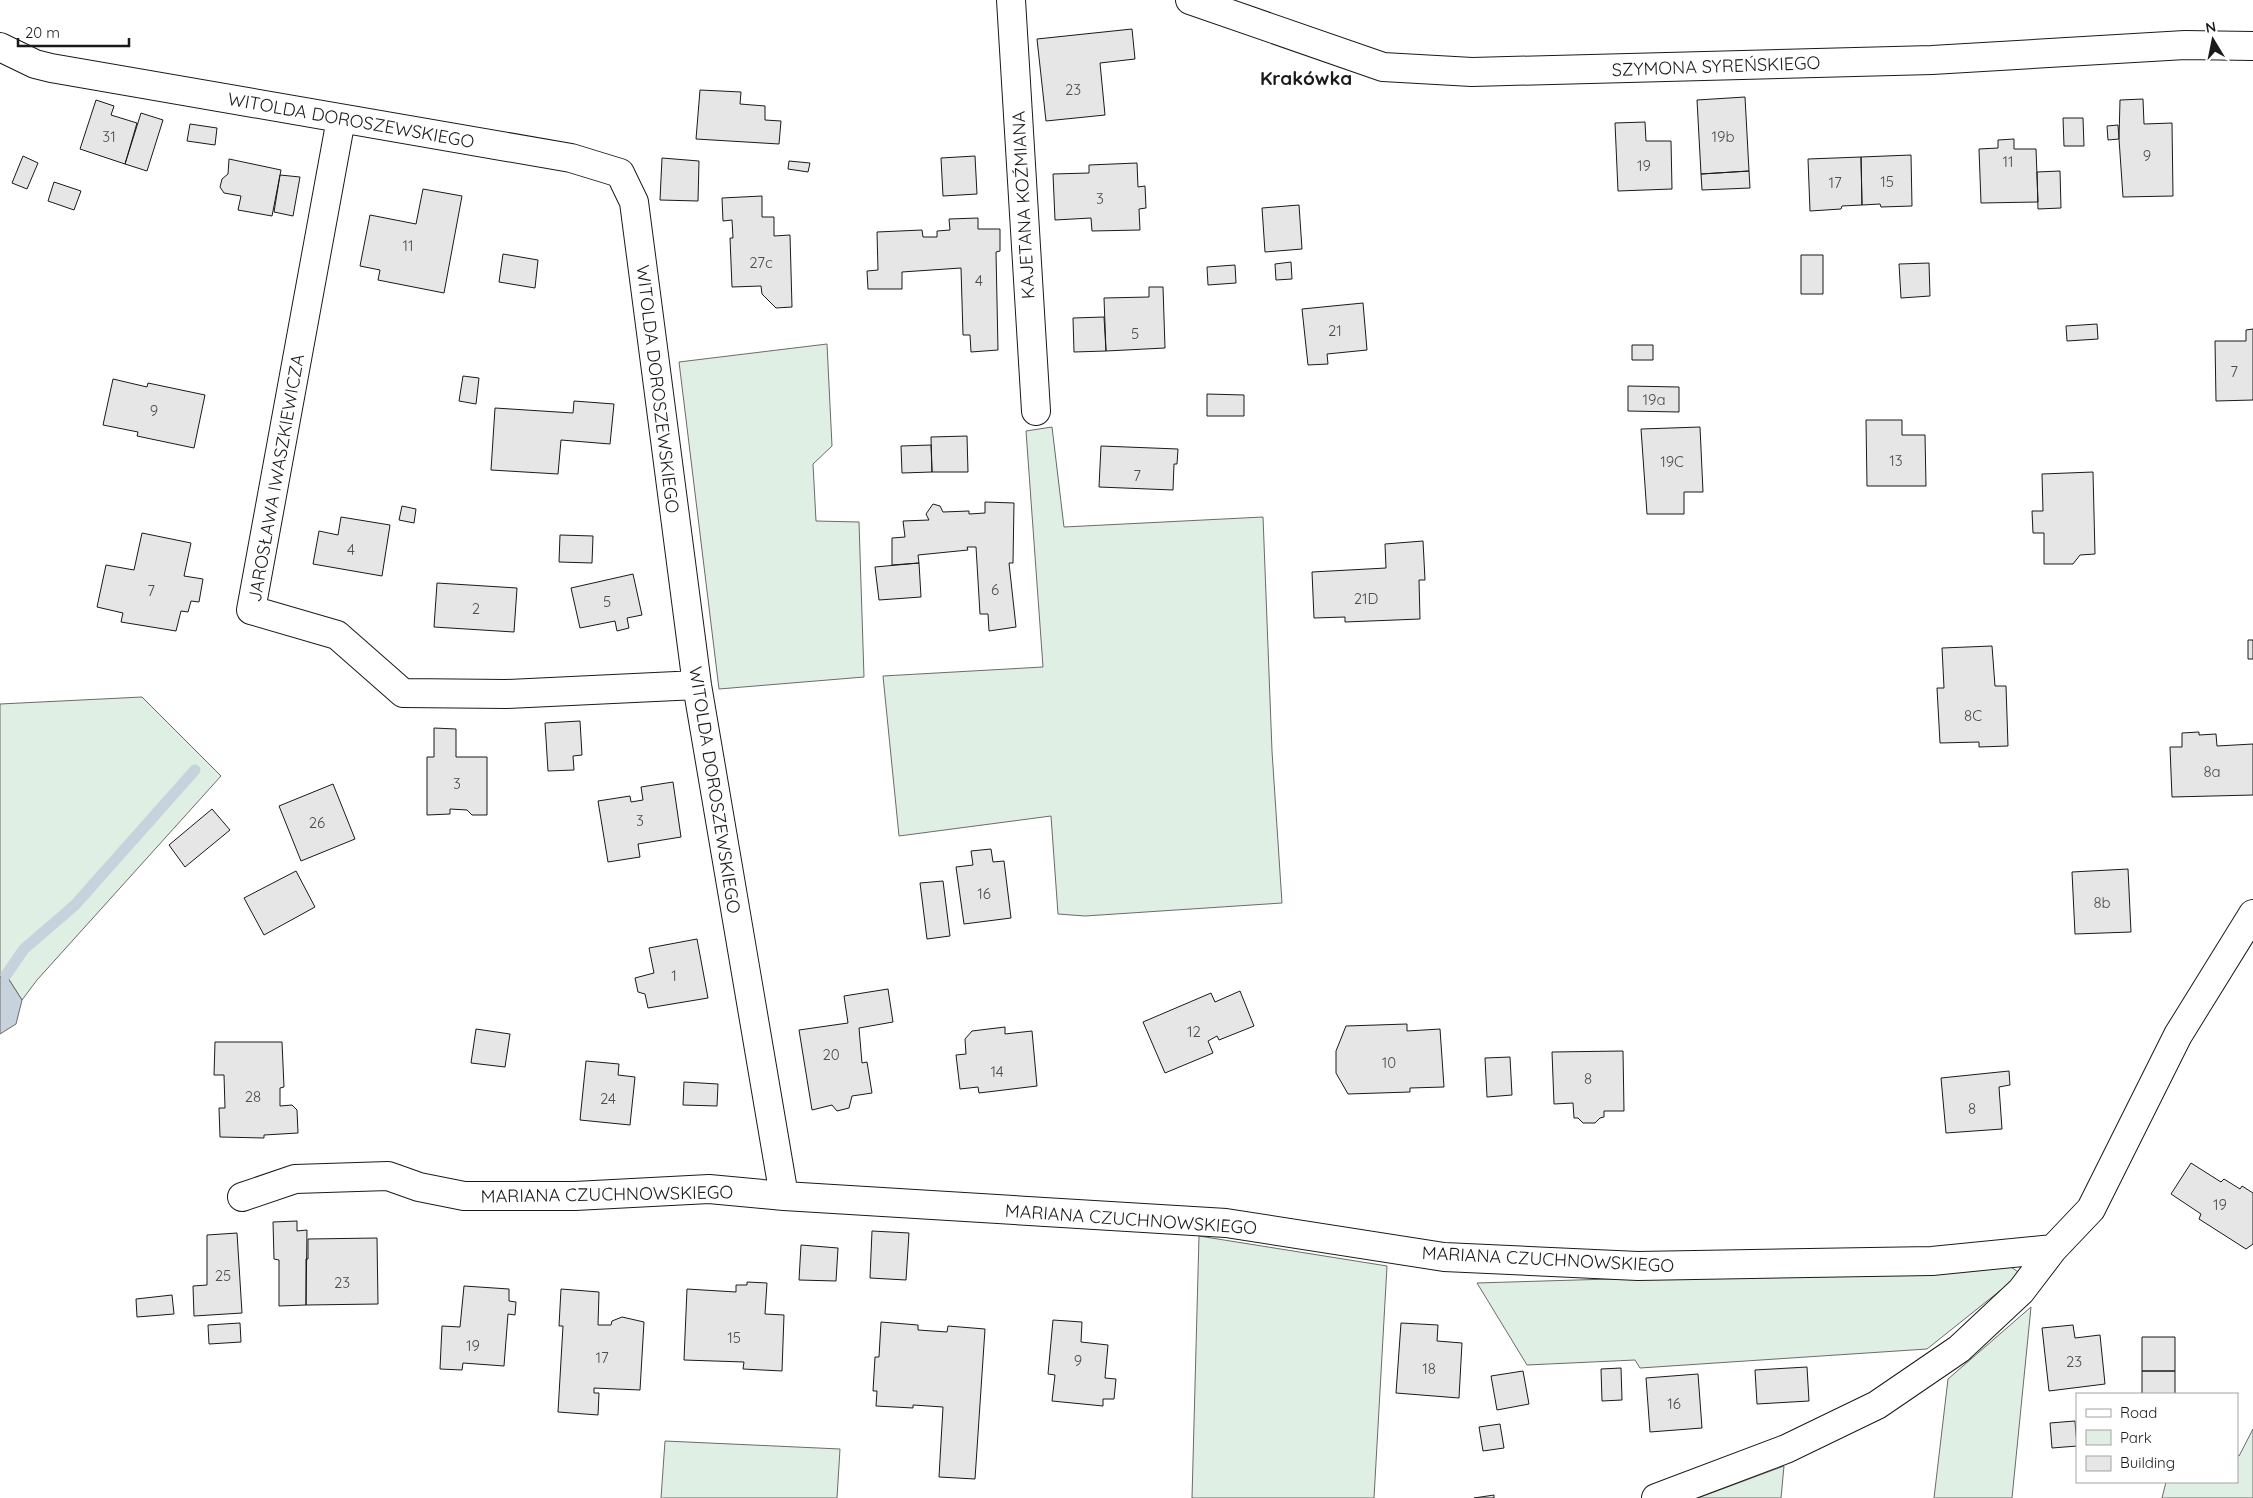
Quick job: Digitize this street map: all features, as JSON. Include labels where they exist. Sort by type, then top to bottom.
[{"type":"street","name":"KAJETANA KOŹMIANA","points":[[1011,0],[1036,411]]},
{"type":"street","name":"SZYMONA SYREŃSKIEGO","points":[[1190,0],[1382,67],[1472,72],[1891,61],[2185,45],[2253,46]]},
{"type":"street","name":"WITOLDA DOROSZEWSKIEGO","points":[[0,47],[35,64],[571,158],[620,173],[634,202],[697,685],[784,1196]]},
{"type":"street","name":"JAROSŁAWA IWASZKIEWICZA","points":[[341,119],[251,610],[337,635],[402,693],[506,694],[697,685]]},
{"type":"street","points":[[1656,1498],[1786,1450],[1877,1405],[1959,1349],[2021,1291],[2053,1249],[2091,1209],[2178,1035],[2253,914]]},
{"type":"street","name":"MARIANA CZUCHNOWSKIEGO","points":[[242,1197],[295,1179],[388,1176],[419,1187],[464,1196],[575,1196],[708,1189],[784,1196],[1226,1223],[1444,1257],[1638,1266],[1932,1261],[2053,1249]]},
{"type":"green space","points":[[827,344],[832,446],[813,464],[816,521],[859,522],[864,677],[719,689],[679,362]]},
{"type":"green space","points":[[1052,427],[1064,527],[1263,517],[1272,751],[1282,903],[1085,916],[1058,914],[1051,816],[899,836],[883,676],[1043,667],[1026,431]]},
{"type":"green space","points":[[142,697],[221,776],[37,980],[22,1000],[6,975],[0,977],[0,704]]},
{"type":"green space","points":[[1199,1236],[1387,1266],[1374,1498],[1192,1498]]},
{"type":"green space","points":[[2011,1267],[2021,1274],[1927,1349],[1640,1368],[1635,1360],[1527,1365],[1477,1283]]},
{"type":"green space","points":[[2031,1307],[2012,1498],[1934,1498],[1948,1379]]},
{"type":"green space","points":[[2253,1429],[2253,1498],[2162,1498],[2166,1483],[2238,1483],[2239,1456]]},
{"type":"green space","points":[[665,1441],[840,1449],[837,1498],[661,1498]]},
{"type":"green space","points":[[1784,1466],[1781,1498],[1698,1498]]},
{"type":"shaded area","points":[[6,975],[22,1000],[16,1024],[0,1034],[0,977]]},
{"type":"building","points":[[1132,29],[1135,59],[1100,63],[1105,115],[1046,121],[1037,39]]},
{"type":"building","points":[[700,90],[741,92],[740,104],[765,106],[765,120],[781,121],[779,144],[696,139]]},
{"type":"building","points":[[1745,97],[1749,171],[1701,174],[1697,100]]},
{"type":"building","points":[[2143,99],[2144,124],[2172,123],[2173,196],[2123,197],[2119,139],[2120,100]]},
{"type":"building","points":[[96,100],[114,106],[111,115],[137,123],[125,164],[80,149]]},
{"type":"building","points":[[141,113],[163,120],[147,171],[125,164]]},
{"type":"building","points":[[2063,118],[2083,118],[2084,146],[2064,146]]},
{"type":"building","points":[[1645,122],[1646,141],[1671,141],[1672,189],[1618,191],[1615,123]]},
{"type":"building","points":[[190,124],[217,128],[215,145],[187,141]]},
{"type":"building","points":[[2118,125],[2119,139],[2108,140],[2107,126]]},
{"type":"building","points":[[2014,139],[2014,149],[2036,149],[2038,202],[1981,203],[1979,149],[1998,148],[1998,140]]},
{"type":"building","points":[[1911,155],[1912,206],[1881,207],[1880,204],[1862,205],[1861,157]]},
{"type":"building","points":[[23,156],[38,163],[27,189],[12,183]]},
{"type":"building","points":[[975,156],[977,194],[943,196],[941,158]]},
{"type":"building","points":[[1861,157],[1862,205],[1842,206],[1841,209],[1810,211],[1808,159]]},
{"type":"building","points":[[662,158],[699,161],[698,201],[660,200]]},
{"type":"building","points":[[229,159],[281,170],[272,216],[238,210],[241,196],[224,193],[220,187],[222,179],[228,174]]},
{"type":"building","points":[[789,161],[810,163],[808,172],[788,169]]},
{"type":"building","points":[[1137,163],[1138,187],[1145,186],[1146,208],[1139,209],[1140,230],[1092,231],[1091,218],[1055,220],[1053,174],[1089,173],[1089,165]]},
{"type":"building","points":[[1749,171],[1750,188],[1702,190],[1701,174]]},
{"type":"building","points":[[2060,171],[2061,208],[2038,209],[2037,172]]},
{"type":"building","points":[[280,175],[300,177],[293,216],[274,212]]},
{"type":"building","points":[[54,182],[81,191],[74,210],[48,201]]},
{"type":"building","points":[[423,189],[462,196],[444,293],[378,280],[380,270],[360,266],[370,215],[416,224]]},
{"type":"building","points":[[762,196],[762,217],[774,217],[774,236],[790,235],[792,307],[776,308],[762,294],[761,286],[732,287],[730,238],[733,238],[732,220],[723,221],[722,198]]},
{"type":"building","points":[[1299,205],[1302,249],[1265,252],[1262,208]]},
{"type":"building","points":[[978,218],[978,229],[1000,229],[1000,251],[996,252],[998,350],[971,352],[970,335],[963,335],[961,268],[902,272],[902,289],[868,289],[867,271],[878,270],[877,232],[922,230],[923,237],[937,237],[937,231],[950,230],[949,219]]},
{"type":"building","points":[[503,254],[538,260],[535,288],[499,282]]},
{"type":"building","points":[[1801,255],[1823,255],[1823,294],[1801,294]]},
{"type":"building","points":[[1291,262],[1292,279],[1276,280],[1275,264]]},
{"type":"building","points":[[1929,263],[1930,296],[1901,298],[1899,264]]},
{"type":"building","points":[[1235,265],[1236,283],[1208,285],[1207,267]]},
{"type":"building","points":[[1149,287],[1163,287],[1165,348],[1106,351],[1104,298],[1149,297]]},
{"type":"building","points":[[1363,303],[1367,350],[1327,354],[1328,364],[1308,365],[1302,309]]},
{"type":"building","points":[[1104,317],[1106,351],[1074,352],[1073,318]]},
{"type":"building","points":[[2097,324],[2098,339],[2067,341],[2066,326]]},
{"type":"building","points":[[2253,329],[2253,400],[2216,401],[2215,341],[2246,341],[2246,330]]},
{"type":"building","points":[[1632,345],[1653,345],[1653,360],[1632,360]]},
{"type":"building","points":[[463,376],[479,378],[476,404],[459,401]]},
{"type":"building","points":[[113,379],[147,387],[148,383],[205,395],[194,448],[137,436],[138,432],[103,425]]},
{"type":"building","points":[[1628,386],[1679,387],[1679,412],[1628,411]]},
{"type":"building","points":[[1207,394],[1244,395],[1244,416],[1207,416]]},
{"type":"building","points":[[574,401],[614,404],[610,444],[561,440],[558,474],[491,470],[495,408],[573,413]]},
{"type":"building","points":[[1866,420],[1902,420],[1902,435],[1925,435],[1926,486],[1867,486]]},
{"type":"building","points":[[1700,427],[1703,492],[1684,492],[1684,514],[1647,514],[1641,429]]},
{"type":"building","points":[[967,436],[968,472],[932,472],[931,437]]},
{"type":"building","points":[[931,445],[932,472],[902,473],[901,446]]},
{"type":"building","points":[[1101,446],[1178,449],[1177,464],[1174,464],[1173,490],[1099,487]]},
{"type":"building","points":[[2093,472],[2095,554],[2080,555],[2073,564],[2044,564],[2044,533],[2033,533],[2032,511],[2043,511],[2042,474]]},
{"type":"building","points":[[985,502],[1014,503],[1013,563],[1009,563],[1016,627],[989,631],[988,614],[980,614],[976,547],[967,547],[968,550],[918,555],[919,563],[892,565],[892,538],[905,537],[903,521],[929,520],[926,514],[933,504],[940,506],[943,512],[969,511],[969,514],[985,513]]},
{"type":"building","points":[[402,506],[416,509],[414,523],[399,520]]},
{"type":"building","points":[[341,517],[390,525],[382,576],[313,564],[319,531],[338,535]]},
{"type":"building","points":[[142,533],[191,543],[184,576],[203,579],[199,602],[191,601],[188,612],[181,611],[176,631],[121,622],[123,613],[97,607],[106,565],[134,570]]},
{"type":"building","points":[[560,535],[593,536],[592,563],[559,562]]},
{"type":"building","points":[[1423,541],[1425,580],[1419,580],[1420,619],[1345,622],[1345,617],[1314,618],[1312,572],[1386,568],[1385,544]]},
{"type":"building","points":[[919,563],[921,597],[879,600],[875,567]]},
{"type":"building","points":[[633,574],[642,615],[627,618],[629,628],[617,631],[615,621],[580,628],[571,588]]},
{"type":"building","points":[[437,583],[517,588],[514,632],[434,627]]},
{"type":"building","points":[[2248,640],[2253,640],[2253,659],[2248,659]]},
{"type":"building","points":[[1992,646],[1995,686],[2006,686],[2008,746],[1979,747],[1979,742],[1940,743],[1937,688],[1944,688],[1942,648]]},
{"type":"building","points":[[580,721],[582,755],[573,756],[574,770],[548,771],[545,723]]},
{"type":"building","points":[[434,728],[456,729],[456,757],[487,757],[487,815],[472,815],[467,810],[450,809],[450,814],[427,815],[427,757],[434,757]]},
{"type":"building","points":[[2199,732],[2199,735],[2216,734],[2217,746],[2253,744],[2253,795],[2172,797],[2170,747],[2182,747],[2182,733]]},
{"type":"building","points":[[673,782],[681,837],[638,844],[640,857],[608,862],[598,801],[630,796],[631,802],[643,800],[641,787]]},
{"type":"building","points":[[333,784],[355,839],[301,861],[279,806]]},
{"type":"building","points":[[212,809],[230,830],[185,867],[169,845]]},
{"type":"building","points":[[991,849],[993,862],[1004,861],[1011,918],[964,924],[956,867],[973,865],[971,851]]},
{"type":"building","points":[[2128,869],[2131,932],[2075,934],[2072,872]]},
{"type":"building","points":[[296,871],[315,907],[264,935],[244,898]]},
{"type":"building","points":[[943,881],[950,936],[927,939],[920,883]]},
{"type":"building","points":[[697,939],[708,998],[648,1008],[645,994],[638,992],[635,978],[654,973],[649,948]]},
{"type":"building","points":[[888,989],[893,1022],[859,1028],[862,1063],[867,1062],[872,1093],[852,1096],[849,1108],[837,1111],[832,1105],[812,1110],[799,1030],[848,1023],[844,996]]},
{"type":"building","points":[[1240,991],[1254,1026],[1219,1040],[1217,1036],[1208,1041],[1213,1053],[1165,1073],[1143,1022],[1211,993],[1215,1002]]},
{"type":"building","points":[[1407,1024],[1407,1031],[1440,1029],[1444,1087],[1410,1088],[1410,1092],[1348,1094],[1336,1073],[1336,1051],[1346,1026]]},
{"type":"building","points":[[1005,1027],[1005,1034],[1032,1031],[1037,1086],[979,1093],[978,1087],[960,1089],[956,1055],[966,1054],[965,1039],[972,1031]]},
{"type":"building","points":[[476,1029],[510,1034],[505,1067],[471,1063]]},
{"type":"building","points":[[215,1042],[282,1042],[284,1087],[280,1088],[280,1106],[292,1105],[297,1110],[298,1133],[264,1135],[264,1138],[220,1137],[219,1108],[225,1108],[224,1075],[214,1075]]},
{"type":"building","points":[[1623,1051],[1624,1111],[1604,1111],[1604,1117],[1595,1123],[1583,1123],[1578,1118],[1574,1118],[1573,1103],[1554,1104],[1552,1052]]},
{"type":"building","points":[[1510,1057],[1512,1095],[1487,1097],[1485,1058]]},
{"type":"building","points":[[586,1061],[619,1064],[618,1075],[635,1077],[630,1125],[580,1120]]},
{"type":"building","points":[[2009,1071],[2010,1085],[1999,1087],[2002,1129],[1946,1133],[1941,1078]]},
{"type":"building","points":[[684,1082],[718,1084],[717,1106],[683,1105]]},
{"type":"building","points":[[2191,1163],[2221,1182],[2224,1179],[2240,1189],[2242,1186],[2253,1193],[2253,1244],[2246,1249],[2199,1219],[2201,1214],[2171,1194]]},
{"type":"building","points":[[297,1221],[297,1231],[307,1230],[306,1305],[279,1306],[279,1260],[274,1259],[273,1222]]},
{"type":"building","points":[[872,1231],[909,1233],[906,1280],[870,1278]]},
{"type":"building","points":[[237,1233],[242,1313],[194,1316],[193,1286],[207,1285],[207,1235]]},
{"type":"building","points":[[377,1238],[378,1304],[306,1305],[308,1239]]},
{"type":"building","points":[[801,1245],[838,1248],[836,1281],[799,1280]]},
{"type":"building","points":[[747,1282],[767,1283],[765,1314],[784,1315],[782,1371],[743,1369],[744,1362],[684,1360],[687,1289],[736,1292],[736,1285],[747,1285]]},
{"type":"building","points":[[464,1286],[509,1289],[509,1301],[516,1302],[515,1315],[508,1314],[504,1366],[463,1363],[462,1370],[440,1369],[442,1326],[460,1327]]},
{"type":"building","points":[[561,1289],[599,1292],[598,1325],[611,1325],[612,1321],[622,1317],[644,1322],[640,1390],[594,1388],[594,1393],[599,1393],[598,1415],[558,1412],[563,1326],[559,1326]]},
{"type":"building","points":[[172,1295],[174,1314],[137,1317],[136,1299]]},
{"type":"building","points":[[1053,1320],[1082,1322],[1081,1342],[1108,1345],[1105,1378],[1116,1379],[1114,1399],[1103,1399],[1103,1406],[1052,1401],[1055,1375],[1048,1374]]},
{"type":"building","points":[[881,1322],[918,1325],[918,1330],[947,1332],[948,1326],[985,1329],[975,1479],[939,1477],[943,1407],[913,1405],[913,1408],[876,1406],[877,1391],[873,1391],[875,1357],[879,1357]]},
{"type":"building","points":[[240,1323],[241,1342],[209,1344],[208,1325]]},
{"type":"building","points":[[1401,1323],[1438,1325],[1437,1341],[1462,1343],[1459,1398],[1396,1393]]},
{"type":"building","points":[[2073,1325],[2075,1338],[2100,1335],[2105,1384],[2049,1391],[2042,1328]]},
{"type":"building","points":[[2142,1337],[2175,1337],[2175,1371],[2142,1371]]},
{"type":"building","points":[[1807,1367],[1809,1401],[1757,1404],[1755,1370]]},
{"type":"building","points":[[1621,1368],[1622,1400],[1602,1401],[1601,1369]]},
{"type":"building","points":[[1523,1371],[1529,1404],[1497,1410],[1491,1376]]},
{"type":"building","points":[[2142,1371],[2175,1371],[2175,1393],[2142,1393]]},
{"type":"building","points":[[1698,1374],[1702,1428],[1650,1432],[1646,1378]]},
{"type":"building","points":[[2075,1421],[2076,1446],[2052,1448],[2050,1423]]},
{"type":"building","points":[[1500,1424],[1504,1448],[1483,1451],[1479,1427]]},
{"type":"building","points":[[1494,1495],[1494,1498],[1474,1498]]},
{"type":"waterway","points":[[6,975],[24,949],[75,905],[195,770]]},
{"type":"district","name":"Krakówka","points":[[1306,78]]}]
